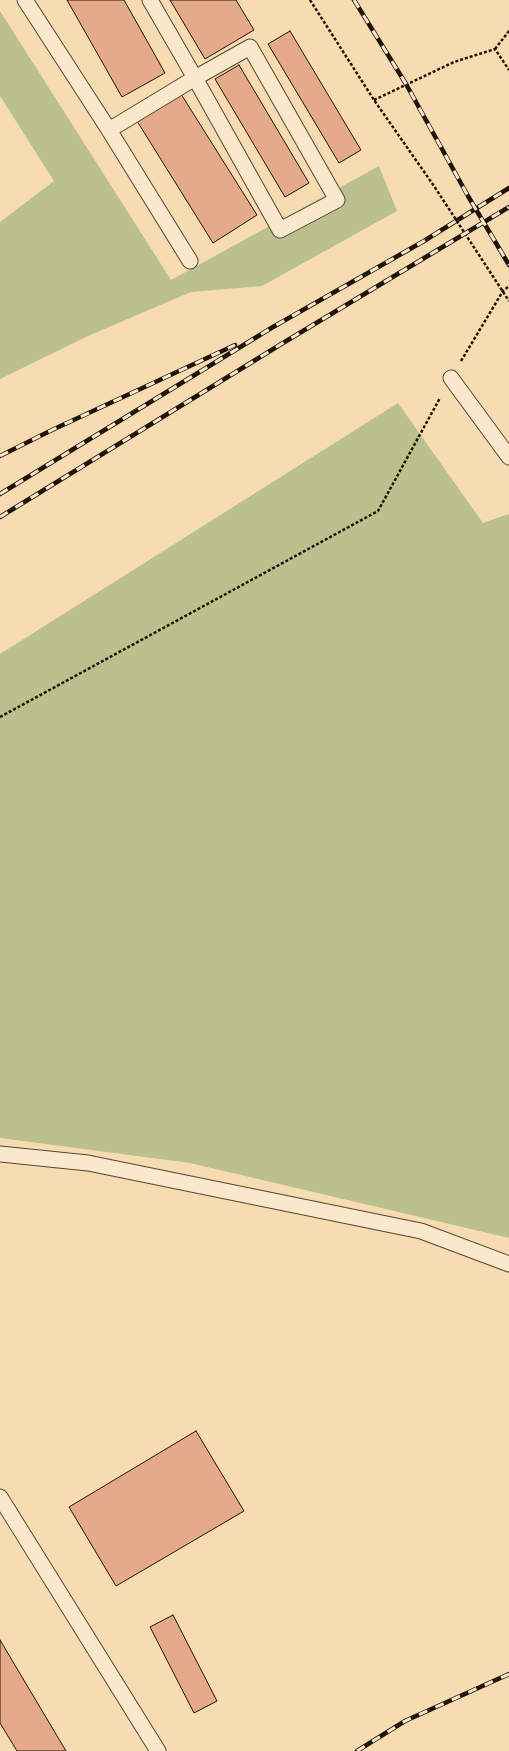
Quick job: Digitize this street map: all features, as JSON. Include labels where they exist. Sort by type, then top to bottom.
[{"type":"lane","points":[[25,0],[109,130],[190,261]]},
{"type":"lane","points":[[109,130],[195,78],[250,47],[337,200],[280,230],[195,78],[150,0]]},
{"type":"lane","points":[[452,378],[509,457]]},
{"type":"lane","points":[[0,1154],[88,1163],[413,1229],[509,1264]]},
{"type":"lane","points":[[0,1497],[158,1751]]},
{"type":"path","points":[[310,0],[374,100],[434,186],[509,301]]},
{"type":"path","points":[[374,100],[454,62],[495,49],[509,31]]},
{"type":"path","points":[[495,49],[509,70]]},
{"type":"path","points":[[0,717],[378,511],[452,378],[503,291],[509,286]]},
{"type":"green space","points":[[0,11],[171,280],[379,166],[397,211],[262,286],[191,292],[88,336],[0,379],[0,222],[54,181],[0,96]]},
{"type":"green space","points":[[398,403],[483,523],[509,514],[509,1238],[190,1163],[0,1138],[0,654]]},
{"type":"building","points":[[67,0],[124,0],[165,73],[122,97]]},
{"type":"building","points":[[170,0],[236,0],[254,30],[205,59]]},
{"type":"building","points":[[290,31],[361,150],[339,163],[268,44]]},
{"type":"building","points":[[239,65],[309,183],[285,197],[215,79]]},
{"type":"building","points":[[181,94],[257,215],[213,243],[137,121]]},
{"type":"building","points":[[196,1431],[244,1511],[116,1586],[69,1507]]},
{"type":"building","points":[[173,1615],[217,1701],[194,1713],[150,1627]]},
{"type":"building","points":[[0,1640],[66,1751],[17,1751],[0,1723]]},
{"type":"railway","points":[[354,0],[406,84],[468,196],[509,265]]},
{"type":"railway","points":[[0,494],[273,327],[424,241],[509,188]]},
{"type":"railway","points":[[0,517],[283,343],[509,207]]},
{"type":"railway","points":[[0,456],[52,430],[235,345]]},
{"type":"railway","points":[[357,1751],[405,1721],[509,1674]]}]
